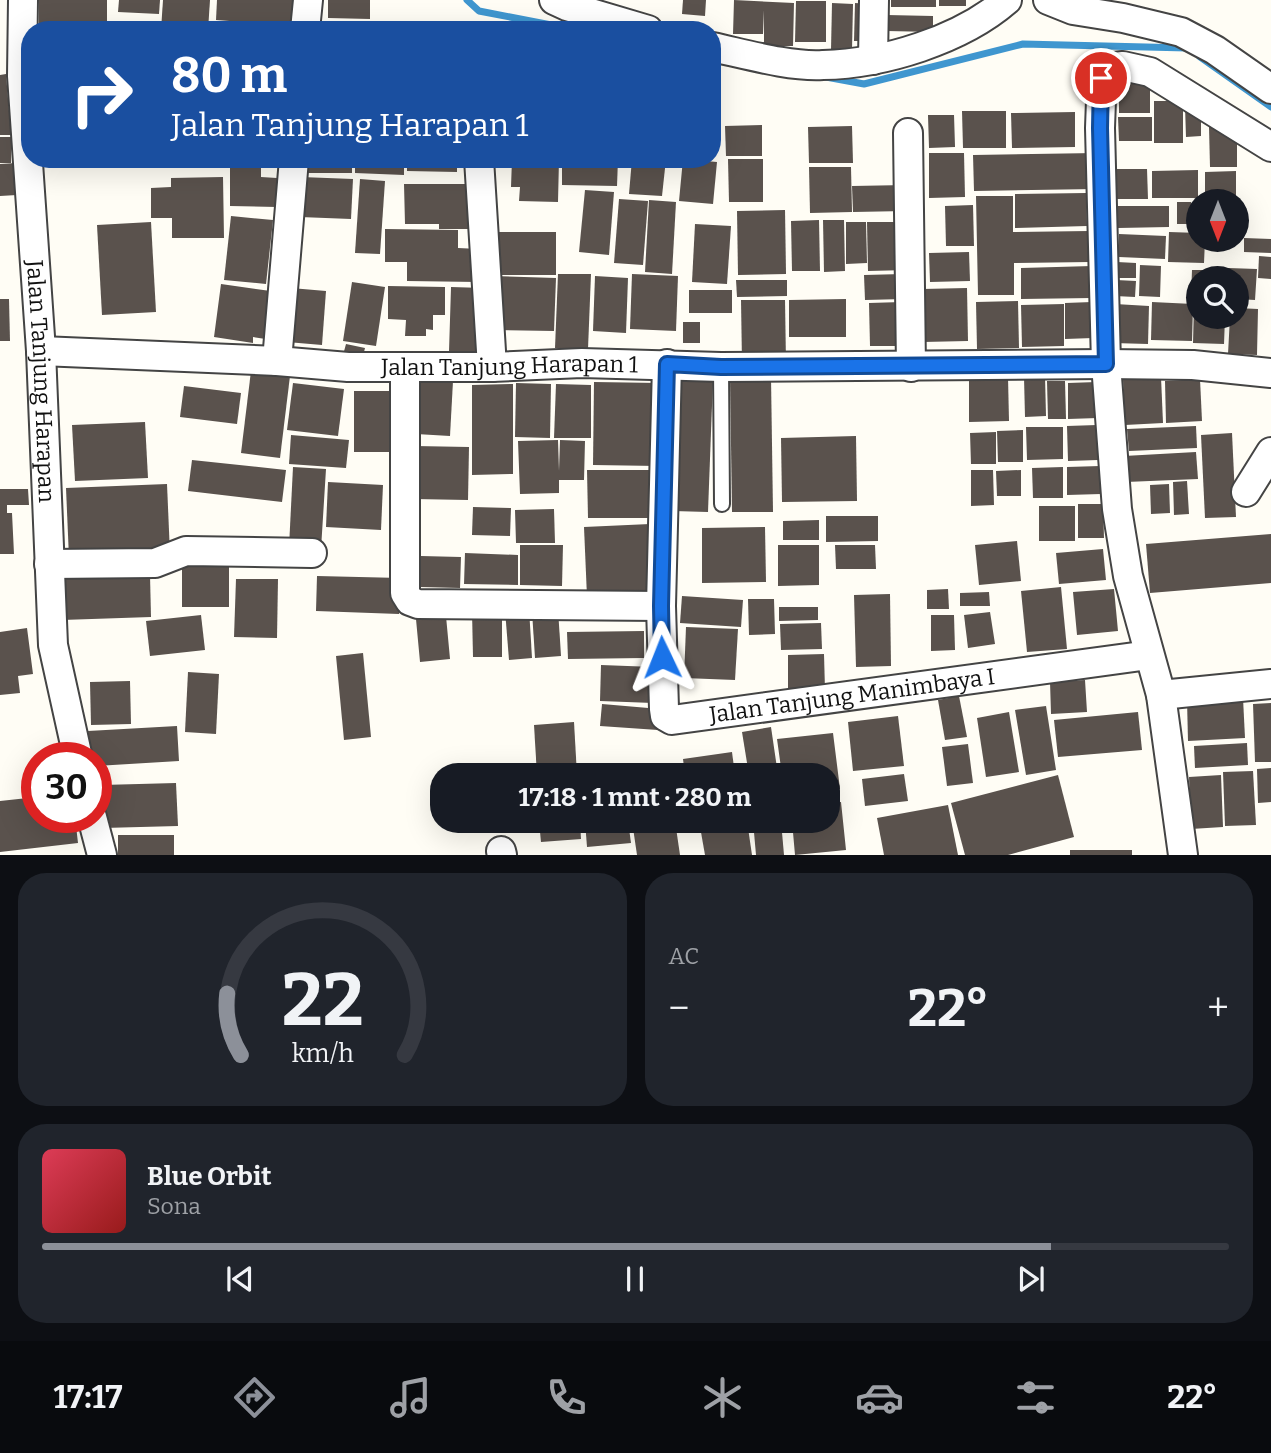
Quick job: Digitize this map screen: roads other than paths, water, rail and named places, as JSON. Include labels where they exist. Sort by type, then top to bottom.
[{"type":"street","name":"Jalan Tanjung Harapan","points":[[23,0],[23,21]]},
{"type":"street","points":[[306,21],[307,0]]},
{"type":"street","points":[[554,0],[618,21]]},
{"type":"street","points":[[873,60],[874,0]]},
{"type":"street","points":[[721,49],[821,66],[873,60],[904,52],[967,27],[1007,0]]},
{"type":"street","points":[[1048,0],[1073,10],[1181,32],[1215,50],[1271,89]]},
{"type":"street","points":[[1183,855],[1161,695],[1128,576],[1117,509],[1106,364],[1100,128],[1101,78],[1105,68],[1123,66],[1150,72],[1271,148]]},
{"type":"street","points":[[908,133],[911,367]]},
{"type":"street","name":"Jalan Tanjung Harapan","points":[[28,168],[41,351],[53,645],[74,742]]},
{"type":"street","points":[[277,361],[293,168]]},
{"type":"street","points":[[480,168],[492,367]]},
{"type":"street","name":"Jalan Tanjung Harapan 1","points":[[41,351],[277,361],[348,367],[492,367],[582,363],[721,367],[1106,364],[1193,365],[1271,373]]},
{"type":"street","name":"Jalan Tanjung Manimbaya I","points":[[667,364],[661,606],[665,716],[672,720],[1149,655]]},
{"type":"street","points":[[405,367],[405,593],[410,601],[418,604],[661,606]]},
{"type":"street","points":[[1246,492],[1271,452]]},
{"type":"street","points":[[48,564],[155,563],[186,551],[312,552]]},
{"type":"street","points":[[1161,695],[1271,684]]},
{"type":"street","points":[[96,833],[102,855]]},
{"type":"lane","points":[[721,367],[722,504]]},
{"type":"waterway","points":[[467,0],[479,11],[531,21]]},
{"type":"waterway","points":[[826,77],[864,84],[1023,44],[1187,48]]},
{"type":"waterway","points":[[1200,57],[1271,107]]}]
